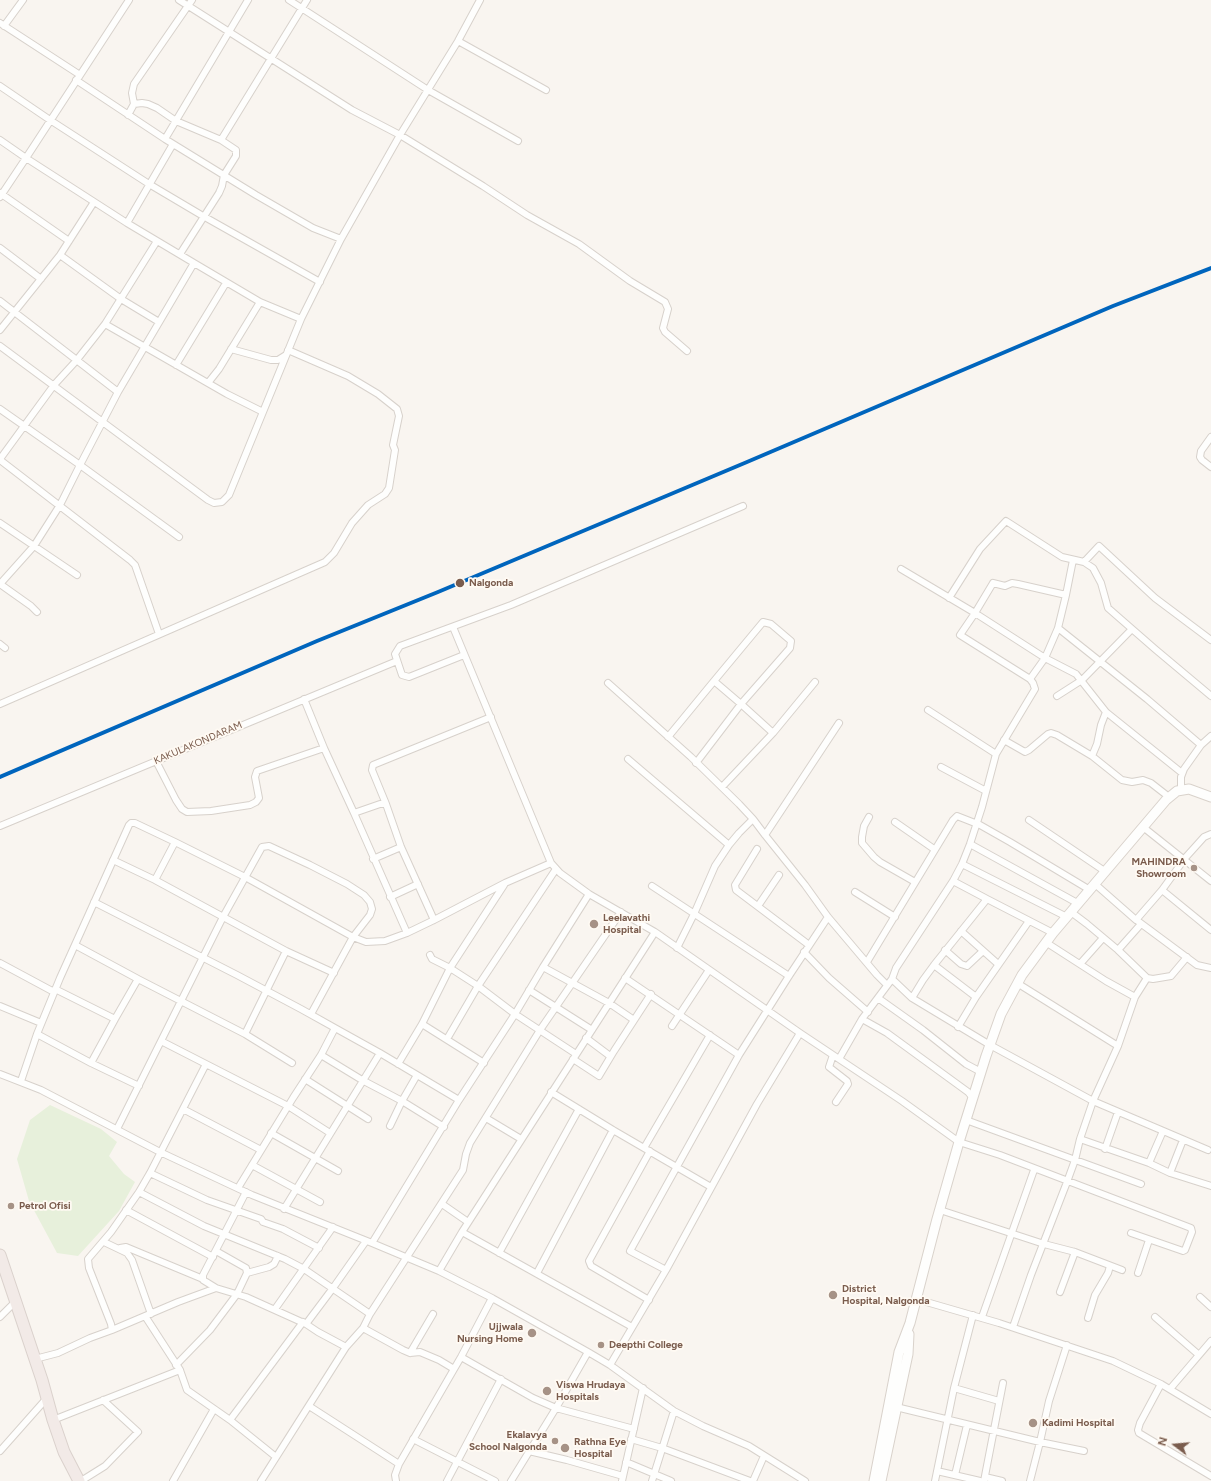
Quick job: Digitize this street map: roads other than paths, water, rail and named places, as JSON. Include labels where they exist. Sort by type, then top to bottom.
[{"type":"highway","points":[[0,1255],[64,1452],[80,1481]]},
{"type":"street","points":[[22,0],[2,25],[128,115],[165,139],[313,228],[341,239]]},
{"type":"street","points":[[69,241],[1,194],[129,0]]},
{"type":"street","points":[[179,0],[190,3],[271,58],[352,110],[400,135],[527,215],[578,244],[630,281],[665,302],[668,309],[663,328],[665,332],[687,351]]},
{"type":"street","points":[[165,139],[248,0]]},
{"type":"street","points":[[289,0],[428,90],[518,141]]},
{"type":"street","points":[[221,140],[307,0]]},
{"type":"street","points":[[0,346],[208,500],[214,503],[222,502],[229,496],[301,319],[341,239],[400,135],[458,41],[480,0]]},
{"type":"street","points":[[128,115],[134,104],[132,93],[134,84],[190,3]]},
{"type":"street","points":[[458,41],[546,90]]},
{"type":"street","points":[[0,86],[149,184],[320,282]]},
{"type":"street","points":[[134,104],[148,104],[157,108],[176,121],[221,140],[235,149],[237,153],[224,175],[219,193],[180,254]]},
{"type":"street","points":[[0,140],[127,223],[226,283],[260,302],[301,319]]},
{"type":"street","points":[[127,223],[173,144]]},
{"type":"street","points":[[0,330],[60,255],[94,202]]},
{"type":"street","points":[[157,241],[105,324],[54,386],[0,460],[125,555],[135,565],[159,634]]},
{"type":"street","points":[[0,248],[41,279]]},
{"type":"street","points":[[60,255],[121,299],[159,322]]},
{"type":"street","points":[[37,612],[0,584],[34,546],[60,505],[118,392],[194,263]]},
{"type":"street","points":[[176,365],[226,283]]},
{"type":"street","points":[[0,301],[118,392]]},
{"type":"street","points":[[208,383],[219,369],[260,302]]},
{"type":"street","points":[[105,324],[227,394],[263,412]]},
{"type":"street","points":[[231,349],[271,360],[278,360],[287,353]]},
{"type":"street","points":[[0,704],[325,562],[334,553],[352,523],[368,505],[385,494],[389,488],[395,450],[393,444],[399,416],[397,409],[378,394],[348,376],[287,353]]},
{"type":"street","points":[[0,409],[80,465],[178,537]]},
{"type":"street","points":[[1211,437],[1201,451],[1200,457],[1211,467]]},
{"type":"street","points":[[464,655],[409,677],[402,675],[395,654],[400,646],[519,602],[743,506]]},
{"type":"street","points":[[949,598],[980,549],[1006,521],[1062,557],[1084,562],[1093,568],[1101,582],[1108,608],[1211,696]]},
{"type":"street","points":[[0,522],[78,575]]},
{"type":"street","points":[[1084,562],[1099,546],[1155,598],[1211,640]]},
{"type":"street","points":[[1030,679],[1044,658],[1058,628],[1073,560]]},
{"type":"street","points":[[901,569],[975,613],[1044,658],[1076,674],[1106,712],[1182,773]]},
{"type":"street","points":[[839,1059],[862,1019],[892,979],[896,968],[953,881],[962,864],[977,824],[996,754],[1035,689],[1030,679],[960,635],[993,583],[1005,586],[1018,584],[1066,595]]},
{"type":"street","points":[[668,737],[763,622],[766,622],[777,629],[791,641],[790,648],[741,704],[696,763]]},
{"type":"street","points":[[453,627],[551,863],[560,873],[589,894],[655,932],[960,1142],[1000,1155],[1034,1170],[1192,1230],[1184,1251],[1131,1233]]},
{"type":"street","points":[[1058,628],[1202,745]]},
{"type":"street","points":[[1057,696],[1082,680],[1132,629]]},
{"type":"street","name":"KAKULAKONDARAM","points":[[0,826],[304,699],[397,662]]},
{"type":"street","points":[[714,681],[773,733]]},
{"type":"street","points":[[722,787],[773,733],[814,682]]},
{"type":"street","points":[[608,683],[722,787],[754,819],[764,835],[805,885],[828,917],[887,984]]},
{"type":"street","points":[[304,699],[324,748],[407,933]]},
{"type":"street","points":[[928,710],[996,754]]},
{"type":"street","points":[[1092,756],[1106,712]]},
{"type":"street","points":[[434,920],[402,847],[372,770],[373,765],[491,717]]},
{"type":"street","points":[[764,835],[839,723]]},
{"type":"street","points":[[1004,740],[1025,752],[1051,733],[1058,735],[1092,756],[1122,780],[1132,782],[1143,780],[1151,783],[1169,798]]},
{"type":"street","points":[[1181,790],[1182,773],[1202,745],[1211,736]]},
{"type":"street","points":[[156,761],[182,809],[187,812],[211,811],[250,805],[256,802],[259,798],[255,778],[257,771],[324,748]]},
{"type":"street","points":[[628,759],[729,845]]},
{"type":"street","points":[[941,767],[986,791]]},
{"type":"street","points":[[874,1481],[899,1352],[910,1323],[966,1120],[1001,1014],[1022,975],[1053,933],[1169,798],[1177,791],[1189,789],[1211,797]]},
{"type":"street","points":[[354,813],[380,804],[386,804]]},
{"type":"street","points":[[869,817],[864,826],[862,843],[880,862],[915,882]]},
{"type":"street","points":[[867,962],[934,850],[955,818],[959,817],[977,824],[1093,887],[1187,958],[1198,965],[1211,968]]},
{"type":"street","points":[[677,948],[715,866],[729,845],[754,819]]},
{"type":"street","points":[[1029,820],[1106,872]]},
{"type":"street","points":[[895,822],[934,850]]},
{"type":"street","points":[[21,1082],[41,1023],[55,990],[131,823],[135,823],[245,877],[354,937],[366,942],[385,941],[407,933],[505,883],[551,863]]},
{"type":"street","points":[[1143,827],[1211,881]]},
{"type":"street","points":[[1118,950],[1184,860],[1204,837],[1211,834]]},
{"type":"street","points":[[155,880],[175,842]]},
{"type":"street","points":[[970,844],[1079,904]]},
{"type":"street","points":[[117,1129],[223,917],[260,850],[265,845],[310,865],[347,884],[364,895],[370,902],[372,909],[370,915],[354,937],[311,1014]]},
{"type":"street","points":[[373,859],[402,847]]},
{"type":"street","points":[[757,849],[735,887],[738,893],[758,906],[809,945]]},
{"type":"street","points":[[113,860],[155,880],[286,951],[334,973]]},
{"type":"street","points":[[962,864],[1087,924],[1118,950],[1147,978],[1153,979],[1171,976],[1187,958]]},
{"type":"street","points":[[447,1039],[478,986],[556,868]]},
{"type":"street","points":[[758,906],[779,875]]},
{"type":"street","points":[[953,881],[1053,933]]},
{"type":"street","points":[[398,1064],[422,1024],[450,968],[505,883]]},
{"type":"street","points":[[390,897],[418,884]]},
{"type":"street","points":[[652,886],[789,976]]},
{"type":"street","points":[[1162,890],[1211,930]]},
{"type":"street","points":[[855,892],[895,917]]},
{"type":"street","points":[[230,1420],[304,1323],[369,1242],[444,1127],[589,894]]},
{"type":"street","points":[[912,998],[934,965],[961,930],[988,899]]},
{"type":"street","points":[[94,902],[311,1014],[460,1100]]},
{"type":"street","points":[[261,1481],[310,1406],[346,1347],[363,1328],[370,1314],[442,1204],[463,1170],[468,1149],[540,1030],[621,912]]},
{"type":"street","points":[[666,1270],[630,1251],[739,1055],[828,917]]},
{"type":"street","points":[[958,1027],[998,964],[1029,921]]},
{"type":"street","points":[[961,930],[998,964]]},
{"type":"street","points":[[439,1272],[468,1222],[655,932]]},
{"type":"street","points":[[1080,964],[1103,938]]},
{"type":"street","points":[[1047,942],[1106,981],[1135,997]]},
{"type":"street","points":[[75,945],[245,1034],[292,1063]]},
{"type":"street","points":[[946,950],[961,964],[968,966],[983,951]]},
{"type":"street","points":[[245,1034],[286,951]]},
{"type":"street","points":[[804,952],[829,978],[868,1012]]},
{"type":"street","points":[[430,955],[432,958],[478,986],[515,1014],[540,1030],[599,1076],[610,1056],[651,994]]},
{"type":"street","points":[[0,963],[115,1019]]},
{"type":"street","points":[[934,965],[976,997]]},
{"type":"street","points":[[543,967],[609,1003],[634,1020]]},
{"type":"street","points":[[672,1026],[709,970]]},
{"type":"street","points":[[625,978],[651,994],[739,1055]]},
{"type":"street","points":[[1013,1327],[1031,1275],[1075,1160],[1080,1139],[1094,1101],[1118,1046],[1135,997],[1147,978]]},
{"type":"street","points":[[91,1063],[138,979]]},
{"type":"street","points":[[892,979],[912,998],[990,1046],[1094,1101],[1208,1150]]},
{"type":"street","points":[[1017,983],[1118,1046]]},
{"type":"street","points":[[529,990],[592,1030]]},
{"type":"street","points":[[878,998],[923,1030],[966,1064],[981,1072]]},
{"type":"street","points":[[0,1006],[41,1023]]},
{"type":"street","points":[[862,1019],[887,1033],[968,1092],[973,1098]]},
{"type":"street","points":[[422,1024],[484,1062]]},
{"type":"street","points":[[238,1188],[321,1055],[335,1028]]},
{"type":"street","points":[[610,1365],[666,1270],[757,1104],[800,1033]]},
{"type":"street","points":[[37,1034],[138,1086]]},
{"type":"street","points":[[648,1300],[591,1266],[589,1261],[647,1150],[710,1035]]},
{"type":"street","points":[[586,1038],[610,1056]]},
{"type":"street","points":[[161,1041],[288,1106],[330,1133]]},
{"type":"street","points":[[284,1208],[380,1053]]},
{"type":"street","points":[[321,1055],[362,1080],[402,1101],[444,1127]]},
{"type":"street","points":[[833,1055],[829,1067],[847,1081],[848,1084],[836,1102]]},
{"type":"street","points":[[112,1330],[87,1262],[91,1255],[104,1242],[139,1192],[206,1064]]},
{"type":"street","points":[[0,1074],[41,1090],[160,1152],[246,1192],[407,1257],[492,1298],[610,1365],[674,1411],[703,1426],[749,1446],[805,1481]]},
{"type":"street","points":[[390,1126],[417,1075]]},
{"type":"street","points":[[305,1079],[368,1118]]},
{"type":"street","points":[[551,1092],[711,1187]]},
{"type":"street","points":[[183,1109],[262,1150]]},
{"type":"street","points":[[499,1253],[579,1109]]},
{"type":"street","points":[[1105,1149],[1118,1112]]},
{"type":"street","points":[[486,1118],[521,1139]]},
{"type":"street","points":[[966,1120],[1141,1184]]},
{"type":"street","points":[[537,1273],[613,1130]]},
{"type":"street","points":[[1149,1163],[1163,1131]]},
{"type":"street","points":[[271,1133],[338,1171]]},
{"type":"street","points":[[1080,1139],[1105,1149],[1149,1163],[1170,1173],[1211,1186]]},
{"type":"street","points":[[1170,1173],[1183,1140]]},
{"type":"street","points":[[252,1165],[320,1202]]},
{"type":"street","points":[[982,1317],[1013,1233],[1034,1170]]},
{"type":"street","points":[[150,1173],[207,1200],[261,1219],[263,1222],[283,1229],[318,1248]]},
{"type":"street","points":[[139,1192],[224,1235],[278,1256],[304,1269],[370,1314]]},
{"type":"street","points":[[203,1279],[203,1275],[246,1192]]},
{"type":"street","points":[[442,1204],[468,1222]]},
{"type":"street","points":[[126,1210],[213,1257]]},
{"type":"street","points":[[940,1210],[1044,1244],[1075,1252],[1122,1270]]},
{"type":"street","points":[[275,1309],[333,1227]]},
{"type":"street","points":[[462,1232],[632,1327]]},
{"type":"street","points":[[1138,1273],[1149,1240]]},
{"type":"street","points":[[104,1242],[120,1248],[127,1253],[132,1260],[148,1315],[178,1368],[187,1390],[230,1420],[276,1457]]},
{"type":"street","points":[[120,1248],[126,1247],[203,1279],[216,1288],[237,1294],[275,1309],[304,1323],[346,1347]]},
{"type":"street","points":[[53,1420],[178,1368],[210,1330],[237,1294],[247,1273],[246,1268],[216,1251]]},
{"type":"street","points":[[1060,1292],[1075,1252]]},
{"type":"street","points":[[247,1273],[269,1267],[274,1264],[278,1256]]},
{"type":"street","points":[[1088,1318],[1095,1295],[1108,1274],[1110,1266]]},
{"type":"street","points":[[34,1359],[58,1353],[90,1338],[216,1288]]},
{"type":"street","points":[[1200,1297],[1211,1307]]},
{"type":"street","points":[[396,1481],[395,1475],[399,1464],[461,1357],[492,1298]]},
{"type":"street","points":[[916,1299],[982,1317],[1113,1361],[1161,1384],[1211,1414]]},
{"type":"street","points":[[0,1317],[15,1302]]},
{"type":"street","points":[[410,1353],[433,1314]]},
{"type":"street","points":[[935,1481],[954,1388],[973,1315]]},
{"type":"street","points":[[1155,1317],[1199,1355]]},
{"type":"street","points":[[881,1481],[908,1354],[910,1323]]},
{"type":"street","points":[[363,1328],[403,1350],[410,1353],[420,1352],[439,1360],[454,1369]]},
{"type":"street","points":[[1170,1390],[1210,1343]]},
{"type":"street","points":[[1030,1481],[1049,1401],[1067,1345]]},
{"type":"street","points":[[511,1481],[556,1408],[588,1352]]},
{"type":"street","points":[[461,1357],[533,1398],[556,1408],[634,1429]]},
{"type":"street","points":[[447,1481],[501,1379]]},
{"type":"street","points":[[983,1480],[995,1431],[1003,1382]]},
{"type":"street","points":[[1161,1384],[1140,1423],[1138,1430],[1139,1433],[1211,1476]]},
{"type":"street","points":[[529,1451],[622,1478],[643,1388]]},
{"type":"street","points":[[954,1388],[1000,1401]]},
{"type":"street","points":[[0,1451],[47,1398]]},
{"type":"street","points":[[80,1481],[105,1466],[138,1432],[103,1400]]},
{"type":"street","points":[[310,1406],[399,1464]]},
{"type":"street","points":[[896,1407],[1040,1442],[1084,1451]]},
{"type":"street","points":[[173,1481],[214,1409]]},
{"type":"street","points":[[652,1481],[674,1411]]},
{"type":"street","points":[[955,1475],[967,1424]]},
{"type":"street","points":[[413,1439],[495,1481]]},
{"type":"street","points":[[631,1439],[662,1448],[750,1481]]},
{"type":"street","points":[[753,1481],[764,1456]]},
{"type":"street","points":[[626,1462],[671,1481]]},
{"type":"street","points":[[937,1471],[983,1480],[1002,1481]]},
{"type":"place","name":"Nalgonda","points":[[460,583]]},
{"type":"place","name":"MAHINDRA Showroom","points":[[1194,868]]},
{"type":"place","name":"Leelavathi Hospital","points":[[594,924]]},
{"type":"place","name":"Petrol Ofisi","points":[[11,1206]]},
{"type":"place","name":"District Hospital, Nalgonda","points":[[833,1295]]},
{"type":"place","name":"Ujjwala Nursing Home","points":[[532,1333]]},
{"type":"place","name":"Deepthi College","points":[[601,1345]]},
{"type":"place","name":"Viswa Hrudaya Hospitals","points":[[547,1391]]},
{"type":"place","name":"Kadimi Hospital","points":[[1033,1423]]},
{"type":"place","name":"Ekalavya School Nalgonda","points":[[555,1441]]},
{"type":"place","name":"Rathna Eye Hospital","points":[[565,1448]]}]
